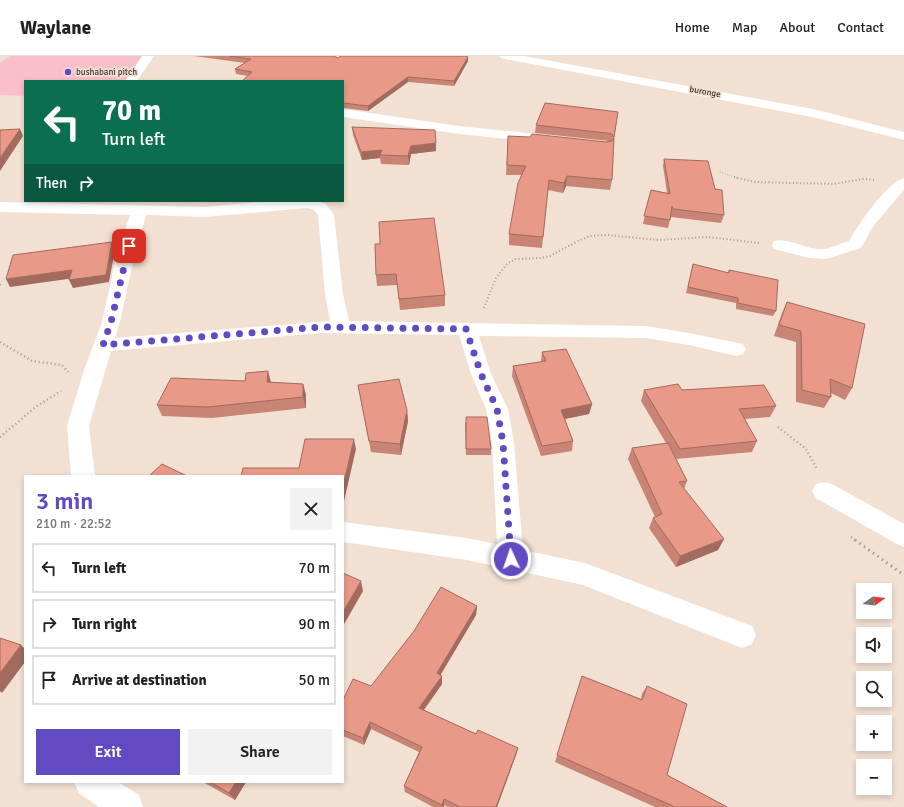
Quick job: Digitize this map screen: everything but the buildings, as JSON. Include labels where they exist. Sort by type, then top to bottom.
[{"type":"street","points":[[132,80],[148,56]]},
{"type":"street","name":"buronge","points":[[505,56],[813,113],[904,136]]},
{"type":"street","points":[[344,113],[459,130],[567,142]]},
{"type":"street","points":[[780,245],[809,253],[826,254],[855,244],[867,223],[901,185]]},
{"type":"street","points":[[0,207],[118,205],[139,211],[205,212],[309,202],[320,207],[326,215],[334,294],[341,327]]},
{"type":"street","points":[[83,475],[78,426],[94,370],[111,322],[125,258],[139,211]]},
{"type":"street","points":[[103,345],[321,327],[341,327],[644,332],[689,339],[736,349]]},
{"type":"street","points":[[472,329],[481,374],[497,409],[503,443],[511,559]]},
{"type":"street","points":[[824,491],[861,510],[904,536]]},
{"type":"street","points":[[344,532],[467,549],[585,574],[742,636]]},
{"type":"street","points":[[91,783],[127,807]]},
{"type":"path","points":[[720,172],[740,179],[755,182],[833,184],[871,179],[901,185]]},
{"type":"path","points":[[472,329],[498,275],[509,262],[523,259],[541,259],[555,255],[568,246],[588,236],[604,235],[658,240],[702,237],[780,245]]},
{"type":"path","points":[[0,342],[32,361],[62,365],[76,381]]},
{"type":"path","points":[[0,437],[37,406],[94,370]]},
{"type":"shaded area","name":"bushabani pitch","points":[[10,56],[152,56],[129,80],[24,80],[24,96],[0,95],[0,63]]},
{"type":"place","name":"bushabani pitch","points":[[68,72]]},
{"type":"route","points":[[129,246],[125,258],[119,292],[103,345],[321,327],[372,329],[466,329],[481,374],[497,409],[503,443],[508,494],[511,559]]}]
